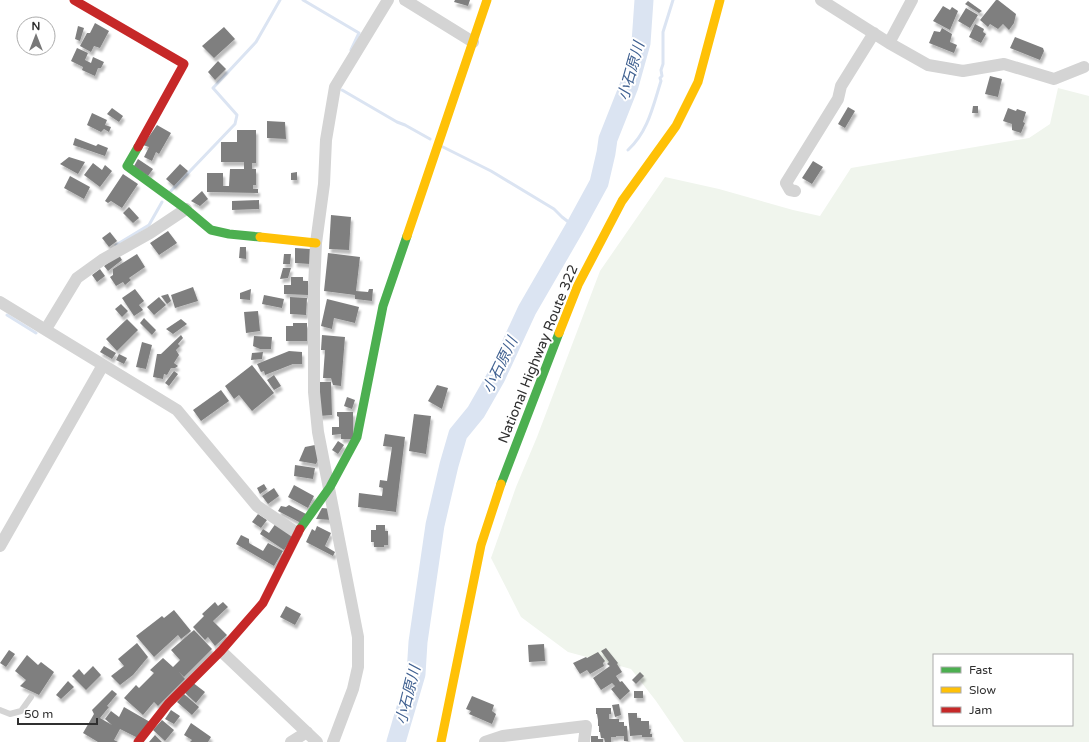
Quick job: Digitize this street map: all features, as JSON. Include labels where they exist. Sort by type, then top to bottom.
[{"type":"main road","points":[[74,0],[184,64],[127,166],[186,209],[211,230],[229,234],[316,242]]},
{"type":"main road","points":[[138,742],[168,704],[221,652],[263,603],[297,533],[330,488],[357,437],[383,306],[487,0]]},
{"type":"main road","name":"National Highway Route 322","points":[[441,742],[481,545],[499,488],[578,286],[622,201],[676,126],[698,82],[720,0]]},
{"type":"street","points":[[333,742],[353,689],[358,667],[358,637],[318,432],[314,392],[314,288],[316,242],[324,184],[326,140],[335,87],[388,0]]},
{"type":"street","points":[[405,0],[473,42]]},
{"type":"street","points":[[821,0],[889,43],[928,65],[963,71],[1004,64],[1054,79],[1084,67]]},
{"type":"street","points":[[889,43],[912,0]]},
{"type":"street","points":[[795,191],[790,190],[786,183],[838,99],[841,86],[874,33]]},
{"type":"street","points":[[46,329],[78,278],[102,260],[150,233],[186,209]]},
{"type":"street","points":[[0,302],[177,410],[256,506],[297,533]]},
{"type":"street","points":[[0,546],[102,365]]},
{"type":"street","points":[[221,652],[317,742]]},
{"type":"street","points":[[485,742],[503,736],[586,726],[584,742]]},
{"type":"street","points":[[291,742],[307,732]]},
{"type":"lane","points":[[0,710],[10,714],[21,712],[31,697]]},
{"type":"shaded area","points":[[1058,88],[1089,96],[1089,742],[684,742],[656,701],[631,669],[568,652],[521,617],[491,558],[516,487],[537,437],[600,271],[665,177],[719,189],[820,216],[851,168],[1029,138],[1050,124]]},
{"type":"building","points":[[455,0],[470,0],[468,6],[454,2]]},
{"type":"building","points":[[996,0],[1016,14],[1014,23],[1009,30],[1003,24],[998,29],[990,24],[988,27],[980,20]]},
{"type":"building","points":[[968,1],[982,11],[979,13],[965,4]]},
{"type":"building","points":[[943,6],[950,10],[952,7],[958,11],[950,30],[933,21]]},
{"type":"building","points":[[966,8],[978,15],[970,28],[958,21]]},
{"type":"building","points":[[95,23],[109,31],[100,48],[94,46],[91,52],[80,46],[87,33],[90,33]]},
{"type":"building","points":[[975,24],[984,29],[983,32],[986,34],[981,43],[969,37]]},
{"type":"building","points":[[78,26],[84,28],[80,41],[75,39]]},
{"type":"building","points":[[224,27],[235,39],[214,58],[202,46]]},
{"type":"building","points":[[942,28],[952,34],[950,42],[957,45],[954,53],[929,43],[934,31],[940,32]]},
{"type":"building","points":[[1015,37],[1043,48],[1044,51],[1040,60],[1010,48]]},
{"type":"building","points":[[77,48],[88,53],[85,60],[91,63],[93,57],[104,62],[101,68],[98,68],[95,76],[82,70],[83,67],[71,61]]},
{"type":"building","points":[[218,61],[226,69],[215,80],[208,72]]},
{"type":"building","points":[[990,76],[1002,79],[998,97],[985,94]]},
{"type":"building","points":[[973,106],[978,106],[978,113],[972,113]]},
{"type":"building","points":[[848,107],[855,111],[845,128],[838,124]]},
{"type":"building","points":[[112,108],[123,116],[119,122],[107,114]]},
{"type":"building","points":[[1008,108],[1026,112],[1023,122],[1025,123],[1021,133],[1012,130],[1012,124],[1003,121]]},
{"type":"building","points":[[92,113],[107,120],[105,125],[111,127],[109,132],[104,129],[101,132],[87,125]]},
{"type":"building","points":[[267,121],[285,122],[286,139],[267,138]]},
{"type":"building","points":[[157,125],[171,133],[159,154],[156,152],[152,161],[144,157],[149,147],[143,145]]},
{"type":"building","points":[[237,130],[256,130],[256,163],[252,163],[252,169],[256,169],[256,185],[253,185],[253,189],[258,189],[258,193],[207,192],[207,173],[223,173],[223,186],[229,186],[230,169],[244,169],[244,162],[221,162],[221,142],[237,142]]},
{"type":"building","points":[[75,138],[96,146],[98,144],[108,148],[105,156],[73,145]]},
{"type":"building","points":[[69,157],[85,162],[78,174],[60,164]]},
{"type":"building","points":[[138,159],[153,169],[148,176],[134,166]]},
{"type":"building","points":[[813,161],[823,167],[812,184],[802,178]]},
{"type":"building","points":[[93,163],[102,170],[105,165],[112,171],[100,187],[84,175]]},
{"type":"building","points":[[180,164],[188,171],[174,186],[166,179]]},
{"type":"building","points":[[297,172],[297,180],[291,180],[291,173]]},
{"type":"building","points":[[123,174],[138,184],[122,208],[111,201],[108,203],[105,201]]},
{"type":"building","points":[[70,176],[90,187],[84,199],[64,188]]},
{"type":"building","points":[[202,191],[208,199],[200,206],[191,201]]},
{"type":"building","points":[[259,200],[259,209],[232,210],[232,201]]},
{"type":"building","points":[[129,207],[139,218],[133,223],[123,213]]},
{"type":"building","points":[[331,215],[351,217],[349,250],[329,249]]},
{"type":"building","points":[[168,231],[177,243],[159,255],[150,243]]},
{"type":"building","points":[[110,232],[117,241],[109,247],[102,238]]},
{"type":"building","points":[[240,247],[246,247],[246,259],[239,258]]},
{"type":"building","points":[[295,248],[310,249],[310,264],[295,263]]},
{"type":"building","points":[[328,253],[360,257],[356,291],[368,292],[369,289],[373,289],[372,301],[355,299],[355,295],[324,291]]},
{"type":"building","points":[[137,254],[145,267],[129,278],[131,280],[125,285],[123,282],[116,286],[110,277],[113,275],[113,269]]},
{"type":"building","points":[[284,254],[291,254],[290,264],[283,264]]},
{"type":"building","points":[[119,255],[122,260],[108,271],[104,266]]},
{"type":"building","points":[[283,268],[291,268],[288,278],[280,279]]},
{"type":"building","points":[[100,269],[105,276],[97,282],[92,275]]},
{"type":"building","points":[[291,277],[303,277],[303,281],[308,281],[308,295],[284,294],[284,285],[291,285]]},
{"type":"building","points":[[193,287],[198,301],[175,308],[171,295]]},
{"type":"building","points":[[135,289],[144,301],[139,305],[143,310],[134,316],[122,298]]},
{"type":"building","points":[[251,289],[250,300],[240,299],[240,293]]},
{"type":"building","points":[[168,294],[171,301],[167,304],[161,296]]},
{"type":"building","points":[[264,295],[284,299],[282,308],[262,304]]},
{"type":"building","points":[[159,297],[166,305],[154,315],[147,307]]},
{"type":"building","points":[[290,297],[307,298],[306,315],[290,314]]},
{"type":"building","points":[[327,299],[359,307],[355,323],[334,318],[332,329],[321,326]]},
{"type":"building","points":[[121,304],[128,311],[122,317],[115,309]]},
{"type":"building","points":[[258,311],[260,331],[246,333],[244,312]]},
{"type":"building","points":[[144,318],[156,330],[152,335],[140,323]]},
{"type":"building","points":[[127,319],[138,330],[117,351],[106,339]]},
{"type":"building","points":[[181,319],[187,324],[173,334],[166,329]]},
{"type":"building","points":[[293,323],[307,323],[307,341],[286,341],[286,326],[293,326]]},
{"type":"building","points":[[181,335],[183,338],[178,344],[180,346],[176,350],[179,355],[174,363],[178,366],[171,368],[167,375],[164,374],[163,379],[153,377],[157,354],[161,354]]},
{"type":"building","points":[[322,335],[345,337],[341,386],[333,385],[331,378],[323,378],[325,350],[321,350]]},
{"type":"building","points":[[254,336],[272,337],[271,349],[260,349],[253,346]]},
{"type":"building","points":[[142,342],[152,345],[146,369],[136,367]]},
{"type":"building","points":[[104,346],[116,353],[112,359],[100,352]]},
{"type":"building","points":[[289,351],[302,352],[302,364],[293,364],[265,375],[264,371],[261,372],[257,364]]},
{"type":"building","points":[[263,352],[262,359],[251,360],[252,353]]},
{"type":"building","points":[[119,354],[127,358],[124,364],[116,360]]},
{"type":"building","points":[[252,365],[274,393],[252,411],[239,395],[234,399],[225,386]]},
{"type":"building","points":[[174,371],[178,374],[169,386],[165,383]]},
{"type":"building","points":[[274,375],[281,386],[274,390],[267,380]]},
{"type":"building","points":[[317,382],[331,382],[332,415],[319,416]]},
{"type":"building","points":[[437,385],[448,388],[442,409],[428,401]]},
{"type":"building","points":[[221,390],[229,401],[201,421],[193,410]]},
{"type":"building","points":[[347,397],[355,400],[352,409],[344,406]]},
{"type":"building","points":[[337,412],[353,412],[353,439],[341,439],[341,434],[332,435],[332,427],[339,427],[339,417],[337,416]]},
{"type":"building","points":[[414,414],[431,416],[426,454],[409,451]]},
{"type":"building","points":[[385,434],[405,437],[396,512],[358,507],[359,493],[382,496],[383,488],[379,487],[380,480],[387,481],[392,447],[383,446]]},
{"type":"building","points":[[338,441],[344,445],[338,454],[332,450]]},
{"type":"building","points":[[315,445],[318,460],[316,464],[299,461],[305,447]]},
{"type":"building","points":[[295,465],[315,468],[313,479],[294,476]]},
{"type":"building","points":[[264,484],[267,489],[260,494],[257,488]]},
{"type":"building","points":[[294,485],[314,496],[308,508],[288,497]]},
{"type":"building","points":[[274,488],[279,496],[268,504],[262,496]]},
{"type":"building","points":[[289,505],[306,514],[301,523],[278,511],[281,506],[286,507]]},
{"type":"building","points":[[322,508],[333,509],[333,520],[316,519]]},
{"type":"building","points":[[258,514],[267,520],[261,528],[252,522]]},
{"type":"building","points":[[276,523],[294,534],[284,550],[260,534],[263,529],[269,533]]},
{"type":"building","points":[[376,525],[385,525],[385,531],[388,531],[388,545],[384,545],[384,547],[374,547],[374,542],[371,542],[371,530],[376,530]]},
{"type":"building","points":[[317,526],[331,533],[325,546],[335,552],[333,556],[306,542],[312,529],[315,531]]},
{"type":"building","points":[[241,535],[249,539],[249,543],[263,551],[268,543],[283,551],[274,566],[236,544]]},
{"type":"building","points":[[215,602],[218,606],[223,602],[228,607],[213,621],[227,635],[215,646],[208,637],[205,640],[193,627],[204,616],[202,614]]},
{"type":"building","points":[[286,606],[301,614],[295,625],[280,617]]},
{"type":"building","points":[[174,610],[191,631],[181,639],[178,635],[154,657],[136,636],[162,616],[164,618]]},
{"type":"building","points":[[194,630],[212,649],[184,677],[179,672],[185,679],[158,706],[154,702],[143,715],[124,698],[136,685],[139,688],[154,673],[150,670],[163,658],[173,667],[180,660],[171,650]]},
{"type":"building","points":[[137,643],[148,657],[133,675],[120,685],[111,676],[124,666],[118,659]]},
{"type":"building","points":[[544,644],[545,661],[529,662],[528,645]]},
{"type":"building","points":[[606,648],[618,663],[617,664],[622,672],[616,676],[630,691],[620,700],[611,689],[615,686],[612,683],[601,690],[593,678],[610,666],[607,664],[609,662],[601,651]]},
{"type":"building","points":[[9,650],[15,654],[6,667],[0,663]]},
{"type":"building","points":[[598,652],[605,661],[603,663],[604,666],[590,674],[587,670],[580,674],[573,663]]},
{"type":"building","points":[[27,655],[38,665],[41,662],[54,672],[39,695],[20,686],[26,680],[15,671]]},
{"type":"building","points":[[93,666],[101,675],[86,690],[72,676],[79,669],[84,675]]},
{"type":"building","points":[[640,672],[644,676],[636,684],[632,680]]},
{"type":"building","points":[[68,681],[74,687],[61,699],[56,695]]},
{"type":"building","points":[[192,682],[205,692],[196,703],[184,692]]},
{"type":"building","points":[[112,690],[117,694],[107,706],[109,707],[100,718],[112,725],[105,719],[111,711],[119,717],[124,707],[150,722],[140,739],[120,729],[114,740],[118,742],[98,742],[83,733],[94,714],[92,710]]},
{"type":"building","points":[[634,691],[643,691],[643,698],[634,698]]},
{"type":"building","points":[[184,694],[199,707],[192,715],[177,702]]},
{"type":"building","points":[[472,696],[494,705],[492,711],[496,714],[492,724],[469,714],[471,711],[466,709]]},
{"type":"building","points":[[619,704],[621,715],[615,717],[612,705]]},
{"type":"building","points":[[596,708],[611,708],[609,719],[619,719],[619,722],[624,722],[624,726],[627,726],[628,741],[624,741],[624,736],[611,737],[611,742],[605,742],[604,738],[601,738]]},
{"type":"building","points":[[171,710],[180,716],[174,724],[165,719]]},
{"type":"building","points":[[628,713],[637,713],[637,718],[641,718],[641,721],[649,721],[649,729],[651,729],[650,734],[652,734],[652,737],[642,737],[642,735],[630,736]]},
{"type":"building","points":[[162,720],[174,730],[165,741],[153,730]]},
{"type":"building","points":[[191,723],[211,737],[208,742],[190,742],[192,740],[184,735]]},
{"type":"building","points":[[155,735],[162,742],[149,742]]},
{"type":"building","points":[[591,736],[598,736],[598,739],[603,739],[603,742],[591,742]]},
{"type":"waterway","points":[[170,192],[235,124],[237,115],[213,88],[256,42],[280,0]]},
{"type":"waterway","points":[[303,0],[359,33],[351,50]]},
{"type":"waterway","name":"小石原川","points":[[396,742],[416,674],[418,642],[435,525],[458,434],[476,412],[496,377],[527,310],[599,183],[608,139],[629,86],[641,43],[644,0]]},
{"type":"waterway","points":[[628,150],[635,143],[645,127],[661,81],[660,78],[662,76],[661,70],[663,64],[663,32],[673,0]]},
{"type":"waterway","points":[[342,90],[397,122],[430,139]]},
{"type":"waterway","points":[[443,147],[491,171],[554,209],[575,227]]},
{"type":"waterway","points":[[116,245],[149,225],[162,202]]},
{"type":"waterway","points":[[7,315],[36,333]]},
{"type":"traffic: fast","points":[[138,147],[127,166],[186,209],[211,230],[229,234],[260,237]]},
{"type":"traffic: fast","points":[[300,529],[330,487],[357,437],[383,306],[407,236]]},
{"type":"traffic: fast","points":[[501,484],[559,333]]},
{"type":"traffic: slow","points":[[407,236],[487,0]]},
{"type":"traffic: slow","points":[[559,333],[578,285],[622,201],[676,126],[698,82],[720,0]]},
{"type":"traffic: slow","points":[[260,237],[316,243]]},
{"type":"traffic: slow","points":[[441,742],[481,545],[501,484]]},
{"type":"traffic: jam","points":[[74,0],[184,64],[138,147]]},
{"type":"traffic: jam","points":[[138,742],[168,704],[221,651],[263,603],[300,529]]}]
